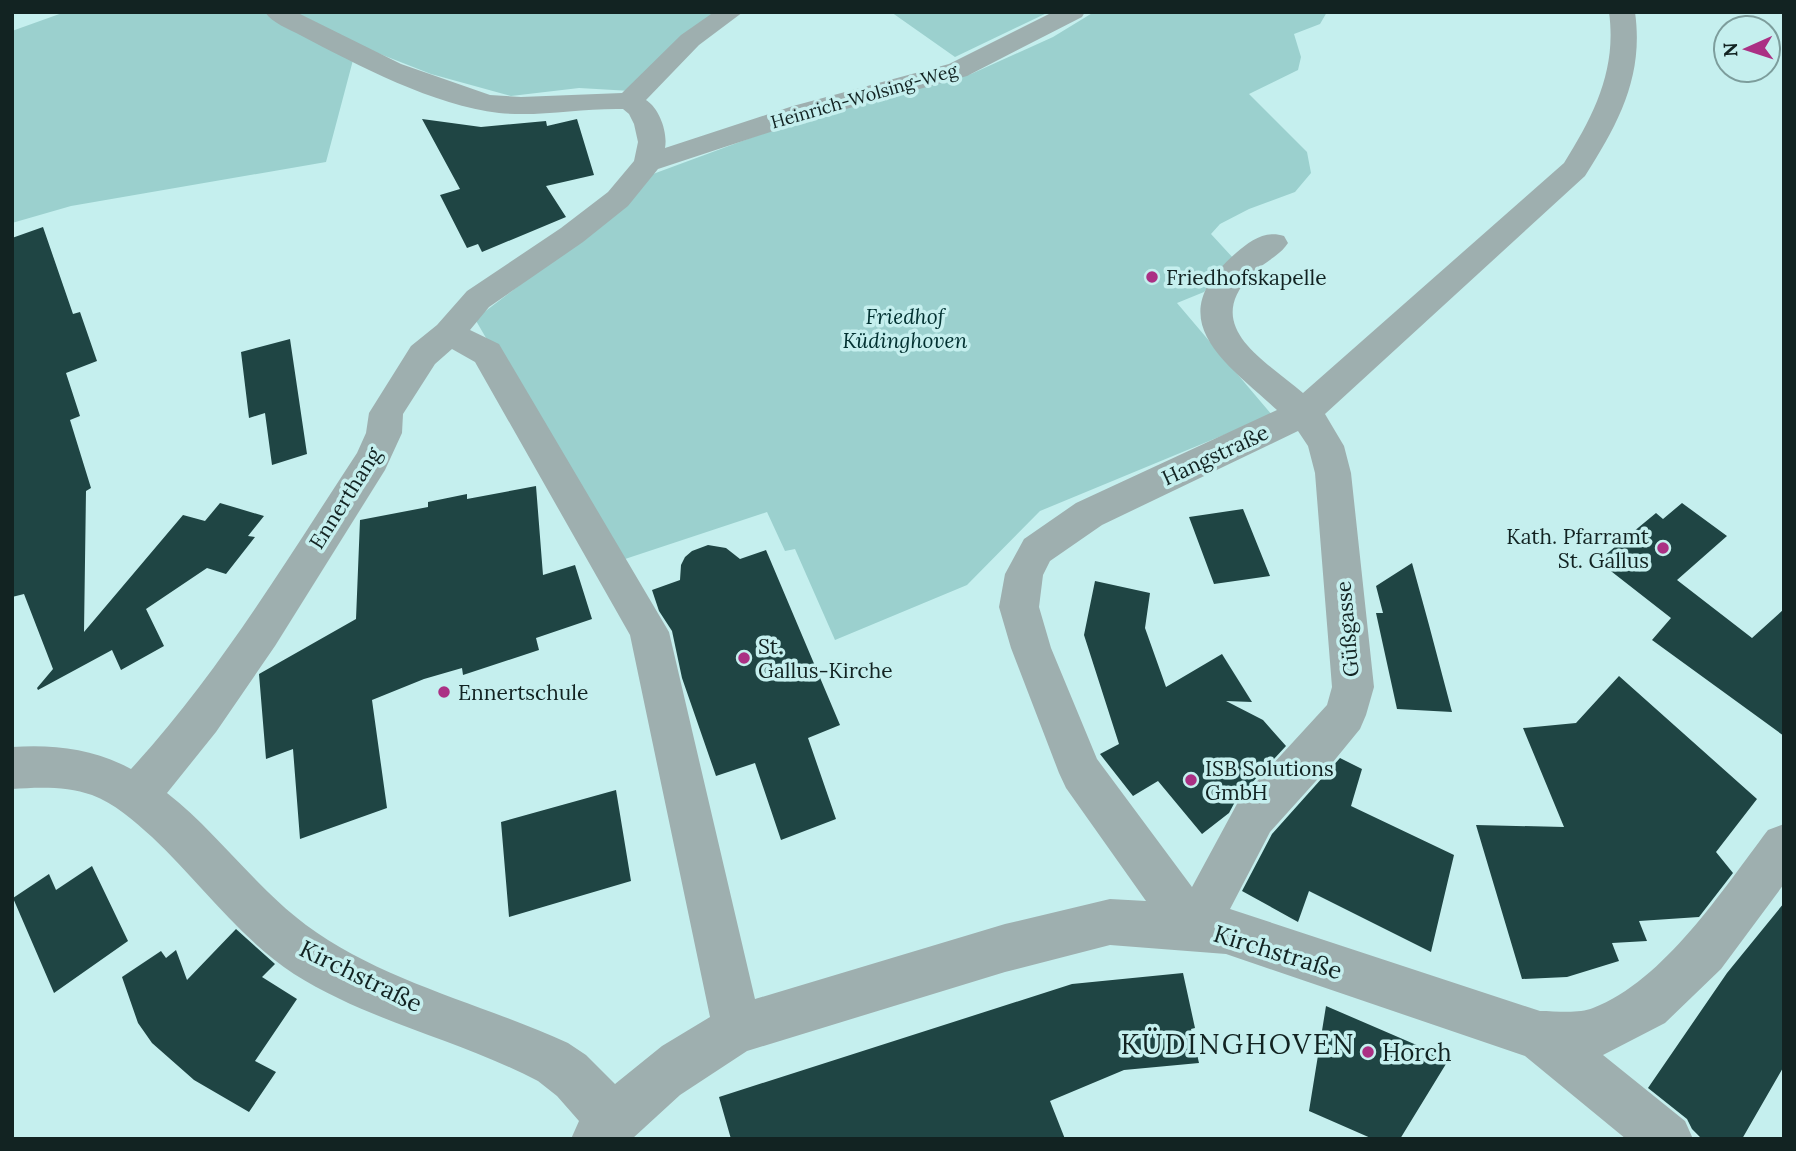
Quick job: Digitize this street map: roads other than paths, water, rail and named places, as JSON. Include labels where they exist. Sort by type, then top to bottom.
[{"type":"street","points":[[277,12],[437,88],[504,105],[633,96],[690,40],[731,12]]},
{"type":"street","name":"Heinrich-Wolsing-Weg","points":[[648,163],[803,112],[958,70],[1073,12]]},
{"type":"street","name":"Hangstraße","points":[[1194,929],[1081,773],[1031,648],[1019,607],[1024,574],[1037,550],[1088,514],[1302,414],[1575,169],[1606,118],[1621,82],[1625,45],[1622,12]]},
{"type":"street","points":[[633,96],[648,124],[652,142],[648,163]]},
{"type":"street","name":"Ennerthang","points":[[135,797],[170,759],[217,698],[373,460],[384,433],[386,413],[424,355],[449,333],[478,299],[572,235],[618,199],[648,163]]},
{"type":"street","name":"Güßgasse","points":[[1194,929],[1254,817],[1345,715],[1353,687],[1331,470],[1321,435],[1231,346],[1216,326],[1214,309],[1218,296],[1259,249],[1273,243]]},
{"type":"street","points":[[449,333],[487,353],[649,632],[717,1040],[644,1091],[605,1130]]},
{"type":"street","name":"Kirchstraße","points":[[12,768],[69,769],[106,779],[135,797],[166,822],[288,941],[323,964],[562,1068],[605,1130]]},
{"type":"street","points":[[1540,1036],[1595,1034],[1648,1006],[1704,952],[1784,846]]},
{"type":"street","name":"Kirchstraße","points":[[717,1040],[1005,948],[1110,922],[1226,931],[1540,1036],[1667,1139]]},
{"type":"place","name":"Friedhofskapelle","points":[[1152,277]]},
{"type":"place","name":"Kath. Pfarramt St. Gallus","points":[[1663,548]]},
{"type":"place","name":"St. Gallus-Kirche","points":[[744,658]]},
{"type":"place","name":"Ennertschule","points":[[444,692]]},
{"type":"place","name":"ISB Solutions GmbH","points":[[1191,780]]},
{"type":"place","name":"Horch","points":[[1368,1052]]},
{"type":"district","name":"KÜDINGHOVEN","points":[[1238,1044]]},
{"type":"park label","name":"Friedhof Küdinghoven","points":[[905,328]]}]
